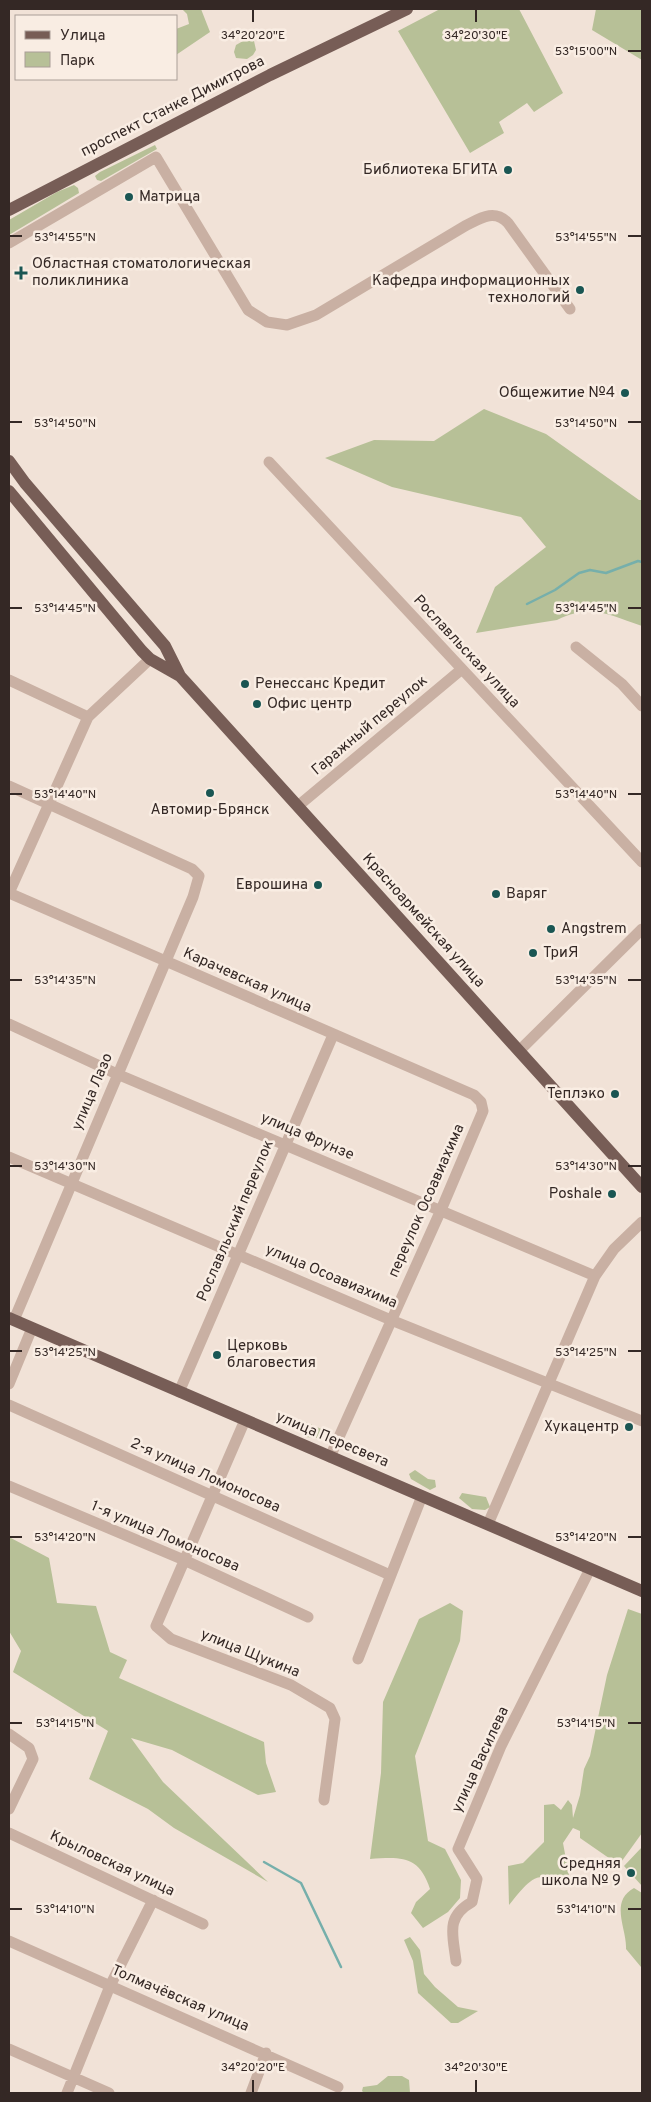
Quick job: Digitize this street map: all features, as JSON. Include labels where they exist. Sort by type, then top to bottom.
[{"type":"main road","name":"проспект Станке Димитрова","points":[[9,210],[270,75],[407,9]]},
{"type":"main road","points":[[9,460],[25,483],[165,646],[180,676]]},
{"type":"main road","points":[[9,491],[150,659],[180,676]]},
{"type":"main road","name":"Красноармейская улица","points":[[180,676],[519,1051],[640,1180]]},
{"type":"main road","name":"улица Пересвета","points":[[11,1319],[642,1591]]},
{"type":"street","points":[[9,243],[156,157],[248,310],[267,322],[287,325],[316,315],[465,226],[483,217],[493,215],[504,219],[517,233],[570,309]]},
{"type":"street","name":"Рославльская улица","points":[[269,462],[642,862]]},
{"type":"street","points":[[576,647],[622,684],[642,706]]},
{"type":"street","points":[[9,893],[88,717],[150,659]]},
{"type":"street","name":"Гаражный переулок","points":[[298,806],[462,669]]},
{"type":"street","points":[[9,680],[88,717]]},
{"type":"street","points":[[9,786],[48,804]]},
{"type":"street","name":"улица Лазо","points":[[11,1319],[193,897],[199,876],[192,869],[48,804]]},
{"type":"street","name":"Карачевская улица","points":[[9,893],[474,1095]]},
{"type":"street","points":[[519,1051],[642,929]]},
{"type":"street","name":"улица Фрунзе","points":[[9,1024],[117,1074],[595,1276]]},
{"type":"street","name":"Рославльский переулок","points":[[180,1392],[284,1144],[333,1035]]},
{"type":"street","name":"переулок Осоавиахима","points":[[330,1457],[441,1210],[483,1111],[481,1102],[474,1095]]},
{"type":"street","name":"улица Осоавиахима","points":[[9,1157],[70,1185],[391,1320],[642,1421]]},
{"type":"street","points":[[488,1524],[595,1276],[614,1249],[642,1222]]},
{"type":"street","points":[[9,1384],[32,1328]]},
{"type":"street","name":"2-я улица Ломоносова","points":[[9,1405],[390,1574]]},
{"type":"street","points":[[184,1560],[245,1420]]},
{"type":"street","name":"1-я улица Ломоносова","points":[[9,1486],[184,1560],[308,1617]]},
{"type":"street","points":[[358,1659],[422,1496]]},
{"type":"street","name":"улица Щукина","points":[[184,1560],[156,1626],[171,1639],[291,1685],[330,1708],[334,1719],[324,1800]]},
{"type":"street","name":"улица Василева","points":[[456,1962],[453,1921],[456,1914],[472,1902],[477,1879],[458,1849],[502,1746],[590,1569]]},
{"type":"street","points":[[9,1734],[29,1748],[33,1759],[9,1809]]},
{"type":"street","name":"Крыловская улица","points":[[9,1833],[203,1924]]},
{"type":"street","points":[[67,2093],[110,1986],[153,1900]]},
{"type":"street","name":"Толмачёвская улица","points":[[9,1941],[266,2053],[338,2087]]},
{"type":"street","points":[[9,2049],[109,2093]]},
{"type":"street","points":[[250,2093],[266,2053]]},
{"type":"green space","points":[[182,9],[201,9],[210,32],[178,54],[178,28],[189,24],[187,14]]},
{"type":"green space","points":[[440,9],[519,9],[563,93],[534,112],[527,103],[499,122],[504,133],[470,153],[398,31]]},
{"type":"green space","points":[[596,9],[642,9],[642,60],[592,30]]},
{"type":"green space","points":[[243,41],[254,41],[256,50],[247,59],[236,58],[234,52],[236,45]]},
{"type":"green space","points":[[155,145],[157,149],[101,181],[97,180],[95,176],[100,172]]},
{"type":"green space","points":[[74,185],[78,188],[79,193],[9,235],[9,220],[57,192]]},
{"type":"green space","points":[[484,409],[546,434],[639,500],[642,500],[642,626],[600,612],[580,612],[557,620],[476,633],[495,587],[546,547],[521,517],[392,487],[325,458],[374,440],[434,441]]},
{"type":"green space","points":[[301,1420],[335,1435],[333,1439],[305,1437],[300,1431]]},
{"type":"green space","points":[[415,1470],[428,1479],[435,1480],[436,1487],[430,1490],[411,1479],[409,1474]]},
{"type":"green space","points":[[462,1493],[486,1497],[490,1507],[485,1510],[472,1509],[459,1498]]},
{"type":"green space","points":[[9,1537],[49,1558],[57,1603],[96,1606],[110,1652],[127,1660],[119,1678],[264,1742],[266,1763],[276,1792],[258,1795],[172,1750],[131,1738],[163,1782],[268,1882],[174,1828],[148,1809],[89,1779],[108,1731],[13,1672],[21,1651],[9,1631]]},
{"type":"green space","points":[[450,1603],[463,1611],[460,1641],[415,1756],[428,1841],[445,1849],[461,1880],[460,1898],[448,1912],[423,1928],[411,1913],[416,1902],[430,1889],[426,1878],[420,1870],[408,1860],[391,1858],[370,1859],[381,1773],[383,1702],[419,1619]]},
{"type":"green space","points":[[628,1609],[642,1614],[642,1833],[619,1865],[580,1838],[580,1831],[573,1828],[563,1843],[570,1881],[561,1882],[541,1877],[536,1878],[526,1885],[509,1905],[508,1866],[523,1863],[544,1842],[544,1805],[554,1804],[561,1810],[568,1800],[572,1805],[573,1818],[580,1795],[584,1769],[590,1756],[607,1675]]},
{"type":"green space","points":[[642,1847],[642,1886],[624,1866]]},
{"type":"green space","points":[[634,1888],[642,1893],[641,1967],[626,1949],[621,1916],[622,1900]]},
{"type":"green space","points":[[410,1937],[420,1950],[424,1974],[435,1987],[458,2007],[478,2011],[458,2023],[451,2023],[418,1993],[413,1961],[404,1940]]},
{"type":"green space","points":[[388,2076],[402,2076],[409,2080],[410,2093],[364,2093],[362,2091],[363,2087],[377,2085]]},
{"type":"waterway","points":[[527,604],[555,590],[579,573],[590,570],[606,573],[638,561],[642,562]]},
{"type":"waterway","points":[[264,1862],[301,1883],[341,1967]]},
{"type":"place","name":"Библиотека БГИТА","points":[[508,170]]},
{"type":"place","name":"Матрица","points":[[129,197]]},
{"type":"place","name":"Областная стоматологическая поликлиника","points":[[21,273]]},
{"type":"place","name":"Кафедра информационных технологий","points":[[580,290]]},
{"type":"place","name":"Общежитие №4","points":[[625,393]]},
{"type":"place","name":"Ренессанс Кредит","points":[[245,684]]},
{"type":"place","name":"Офис центр","points":[[257,704]]},
{"type":"place","name":"Автомир-Брянск","points":[[210,793]]},
{"type":"place","name":"Еврошина","points":[[318,885]]},
{"type":"place","name":"Варяг","points":[[496,894]]},
{"type":"place","name":"Angstrem","points":[[551,929]]},
{"type":"place","name":"ТриЯ","points":[[533,953]]},
{"type":"place","name":"Теплэко","points":[[615,1094]]},
{"type":"place","name":"Poshale","points":[[612,1194]]},
{"type":"place","name":"Церковь благовестия","points":[[217,1355]]},
{"type":"place","name":"Хукацентр","points":[[629,1427]]},
{"type":"place","name":"Средняя школа № 9","points":[[631,1873]]}]
